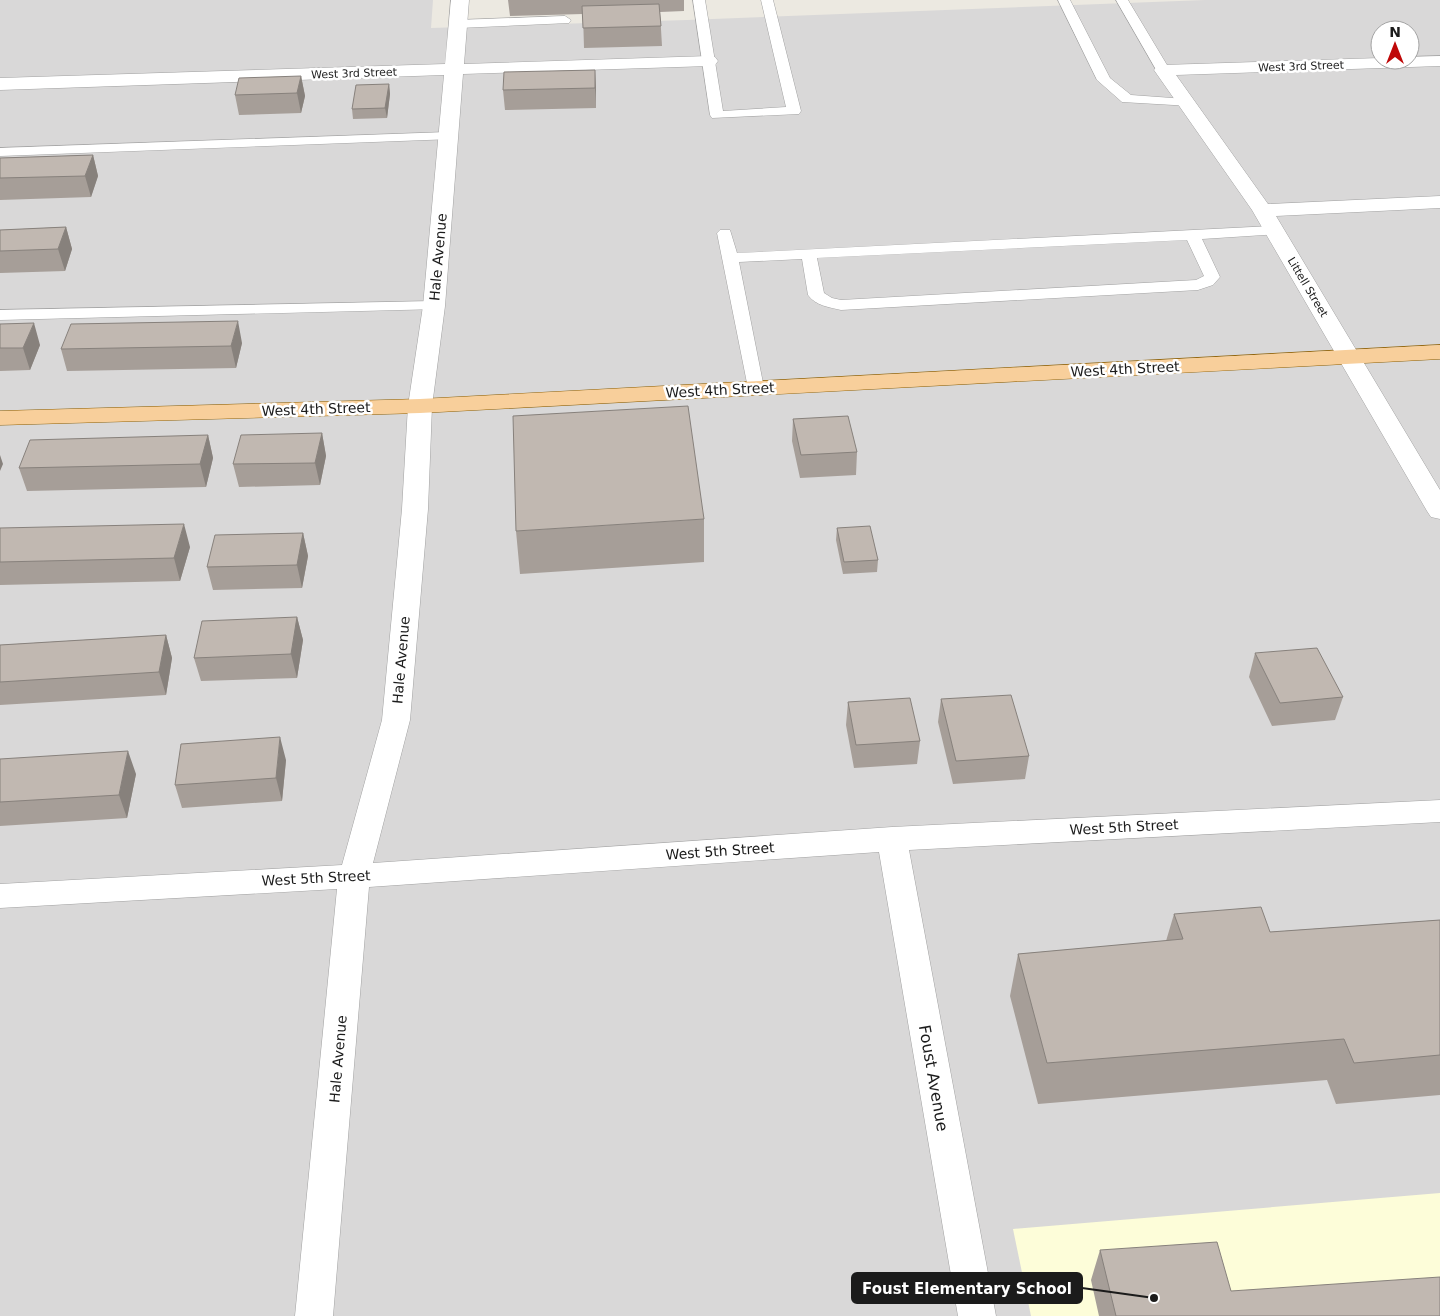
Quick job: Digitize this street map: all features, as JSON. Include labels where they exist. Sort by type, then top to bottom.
[{"type":"main road","name":"West 4th Street","points":[[0,418],[420,406],[1440,352]]},
{"type":"street","name":"Hale Avenue","points":[[314,1316],[354,876],[396,720],[415,509],[420,406],[434,306],[453,70],[460,12]]},
{"type":"street","name":"West 3rd Street","points":[[0,84],[708,61]]},
{"type":"street","name":"West 3rd Street","points":[[1163,70],[1440,61]]},
{"type":"street","name":"Littell Street","points":[[1163,70],[1262,210],[1440,511]]},
{"type":"street","points":[[1262,210],[1440,202]]},
{"type":"street","name":"West 5th Street","points":[[0,896],[354,876],[892,839],[1440,811]]},
{"type":"street","name":"Foust Avenue","points":[[892,839],[977,1316]]},
{"type":"lane","points":[[699,0],[717,115],[794,112],[767,0]]},
{"type":"lane","points":[[1064,0],[1104,80],[1127,99],[1186,103]]},
{"type":"lane","points":[[1122,0],[1163,70]]},
{"type":"lane","points":[[460,12],[565,20]]},
{"type":"lane","points":[[0,152],[448,136]]},
{"type":"lane","points":[[730,258],[1274,231]]},
{"type":"lane","points":[[725,233],[756,388]]},
{"type":"lane","points":[[809,254],[816,295],[826,302],[851,304],[1198,285],[1207,282],[1212,276],[1192,235]]},
{"type":"lane","points":[[0,315],[434,306]]},
{"type":"shaded area","points":[[0,0],[433,0],[431,28],[1205,0],[1440,0],[1440,1316],[0,1316]]},
{"type":"shaded area","points":[[1440,1193],[1440,1316],[1031,1316],[1013,1229]]},
{"type":"building","points":[[659,4],[661,26],[583,28],[582,6]]},
{"type":"building","points":[[595,70],[595,88],[503,90],[504,72]]},
{"type":"building","points":[[301,76],[297,93],[235,95],[239,78]]},
{"type":"building","points":[[389,84],[385,108],[352,109],[356,85]]},
{"type":"building","points":[[93,155],[85,176],[0,178],[0,158]]},
{"type":"building","points":[[66,227],[58,249],[0,251],[0,230]]},
{"type":"building","points":[[238,321],[231,346],[61,349],[71,324]]},
{"type":"building","points":[[34,323],[23,348],[0,348],[0,324]]},
{"type":"building","points":[[688,406],[704,519],[516,531],[513,416]]},
{"type":"building","points":[[848,416],[857,452],[801,455],[793,419]]},
{"type":"building","points":[[322,433],[315,463],[233,464],[241,435]]},
{"type":"building","points":[[208,435],[200,464],[19,468],[30,440]]},
{"type":"building","points":[[184,524],[174,558],[0,562],[0,528]]},
{"type":"building","points":[[870,526],[878,560],[844,562],[837,528]]},
{"type":"building","points":[[303,533],[297,565],[207,567],[215,535]]},
{"type":"building","points":[[297,617],[291,654],[194,658],[202,621]]},
{"type":"building","points":[[166,635],[159,672],[0,682],[0,645]]},
{"type":"building","points":[[1317,648],[1343,697],[1280,703],[1255,653]]},
{"type":"building","points":[[1011,695],[1029,756],[956,761],[941,699]]},
{"type":"building","points":[[910,698],[920,741],[856,745],[848,702]]},
{"type":"building","points":[[280,737],[276,778],[175,785],[181,744]]},
{"type":"building","points":[[128,751],[119,795],[0,802],[0,759]]},
{"type":"building","points":[[1261,907],[1270,932],[1440,920],[1440,1055],[1354,1063],[1344,1039],[1047,1063],[1018,954],[1183,939],[1174,914]]},
{"type":"building","points":[[1217,1242],[1231,1291],[1440,1277],[1440,1316],[1116,1316],[1100,1250]]},
{"type":"place","name":"Foust Elementary School","points":[[1154,1298]]}]
